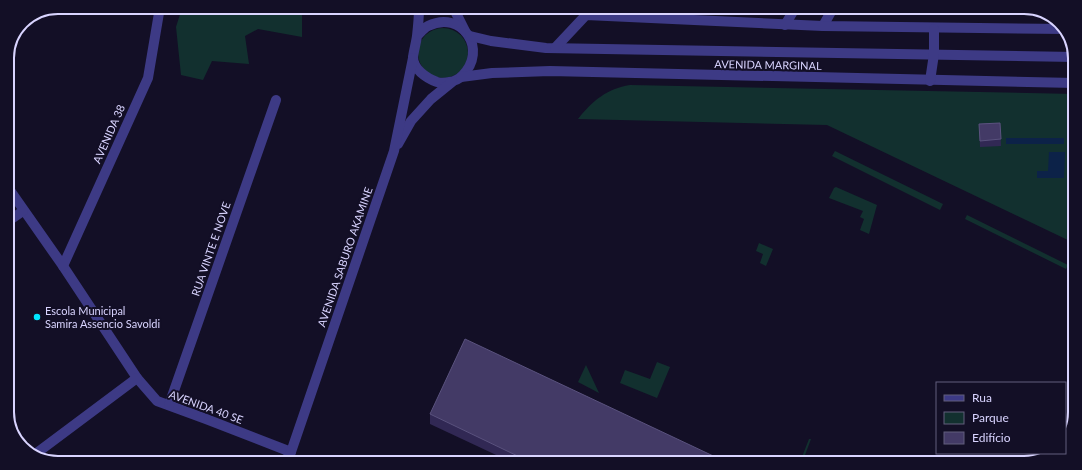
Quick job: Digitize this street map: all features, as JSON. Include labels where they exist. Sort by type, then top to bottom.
[{"type":"street","name":"AVENIDA 38","points":[[63,266],[148,78],[159,14]]},
{"type":"street","points":[[419,14],[417,36],[413,58],[418,70],[428,79],[439,83],[457,80]]},
{"type":"street","points":[[394,151],[411,121],[431,99],[457,80],[471,66],[474,51],[467,33],[457,14]]},
{"type":"street","points":[[554,48],[585,14]]},
{"type":"street","points":[[620,14],[823,26],[934,29],[1057,29]]},
{"type":"street","points":[[785,24],[791,14]]},
{"type":"street","points":[[823,26],[830,14]]},
{"type":"street","points":[[417,36],[427,27],[440,22],[454,23],[467,33]]},
{"type":"street","points":[[930,81],[934,54],[934,29]]},
{"type":"street","name":"AVENIDA MARGINAL","points":[[467,33],[492,41],[554,48],[1068,57]]},
{"type":"street","name":"AVENIDA SABURO AKAMINE","points":[[288,456],[394,151],[413,58]]},
{"type":"street","name":"AVENIDA MARGINAL","points":[[457,80],[492,73],[550,72],[1068,83]]},
{"type":"street","name":"RUA VINTE E NOVE","points":[[169,406],[276,100]]},
{"type":"street","name":"AVENIDA 40 SE","points":[[14,196],[63,266],[137,378],[157,402],[206,419],[288,456]]},
{"type":"street","points":[[14,217],[24,211]]},
{"type":"street","points":[[39,452],[137,378]]},
{"type":"green space","points":[[180,14],[302,14],[302,37],[258,29],[245,36],[249,64],[212,61],[203,80],[181,75],[176,27]]},
{"type":"green space","points":[[443,28],[452,30],[461,35],[466,44],[468,53],[466,62],[461,71],[452,76],[443,78],[434,76],[425,71],[420,62],[418,53],[420,44],[425,35],[434,30]]},
{"type":"green space","points":[[630,85],[1068,94],[1068,240],[827,125],[578,119],[589,106],[601,96],[614,89]]},
{"type":"green space","points":[[835,151],[943,204],[940,210],[832,156]]},
{"type":"green space","points":[[836,187],[877,205],[869,234],[860,230],[864,219],[860,217],[863,211],[829,198]]},
{"type":"green space","points":[[967,215],[1068,265],[1066,269],[965,219]]},
{"type":"green space","points":[[759,243],[773,249],[766,266],[760,263],[763,254],[756,251]]},
{"type":"green space","points":[[657,362],[670,367],[657,398],[620,383],[625,370],[650,379]]},
{"type":"green space","points":[[586,365],[599,393],[578,382]]},
{"type":"green space","points":[[809,439],[811,439],[805,455],[808,456],[802,456]]},
{"type":"water","points":[[1006,138],[1064,138],[1064,144],[1006,144]]},
{"type":"water","points":[[1049,152],[1065,152],[1064,178],[1037,178],[1037,171],[1048,171]]},
{"type":"building","points":[[1000,123],[1001,139],[980,141],[979,124]]},
{"type":"building","points":[[465,339],[713,456],[518,456],[430,414]]},
{"type":"place","name":"Escola Municipal Samira Assencio Savoldi","points":[[37,317]]}]
